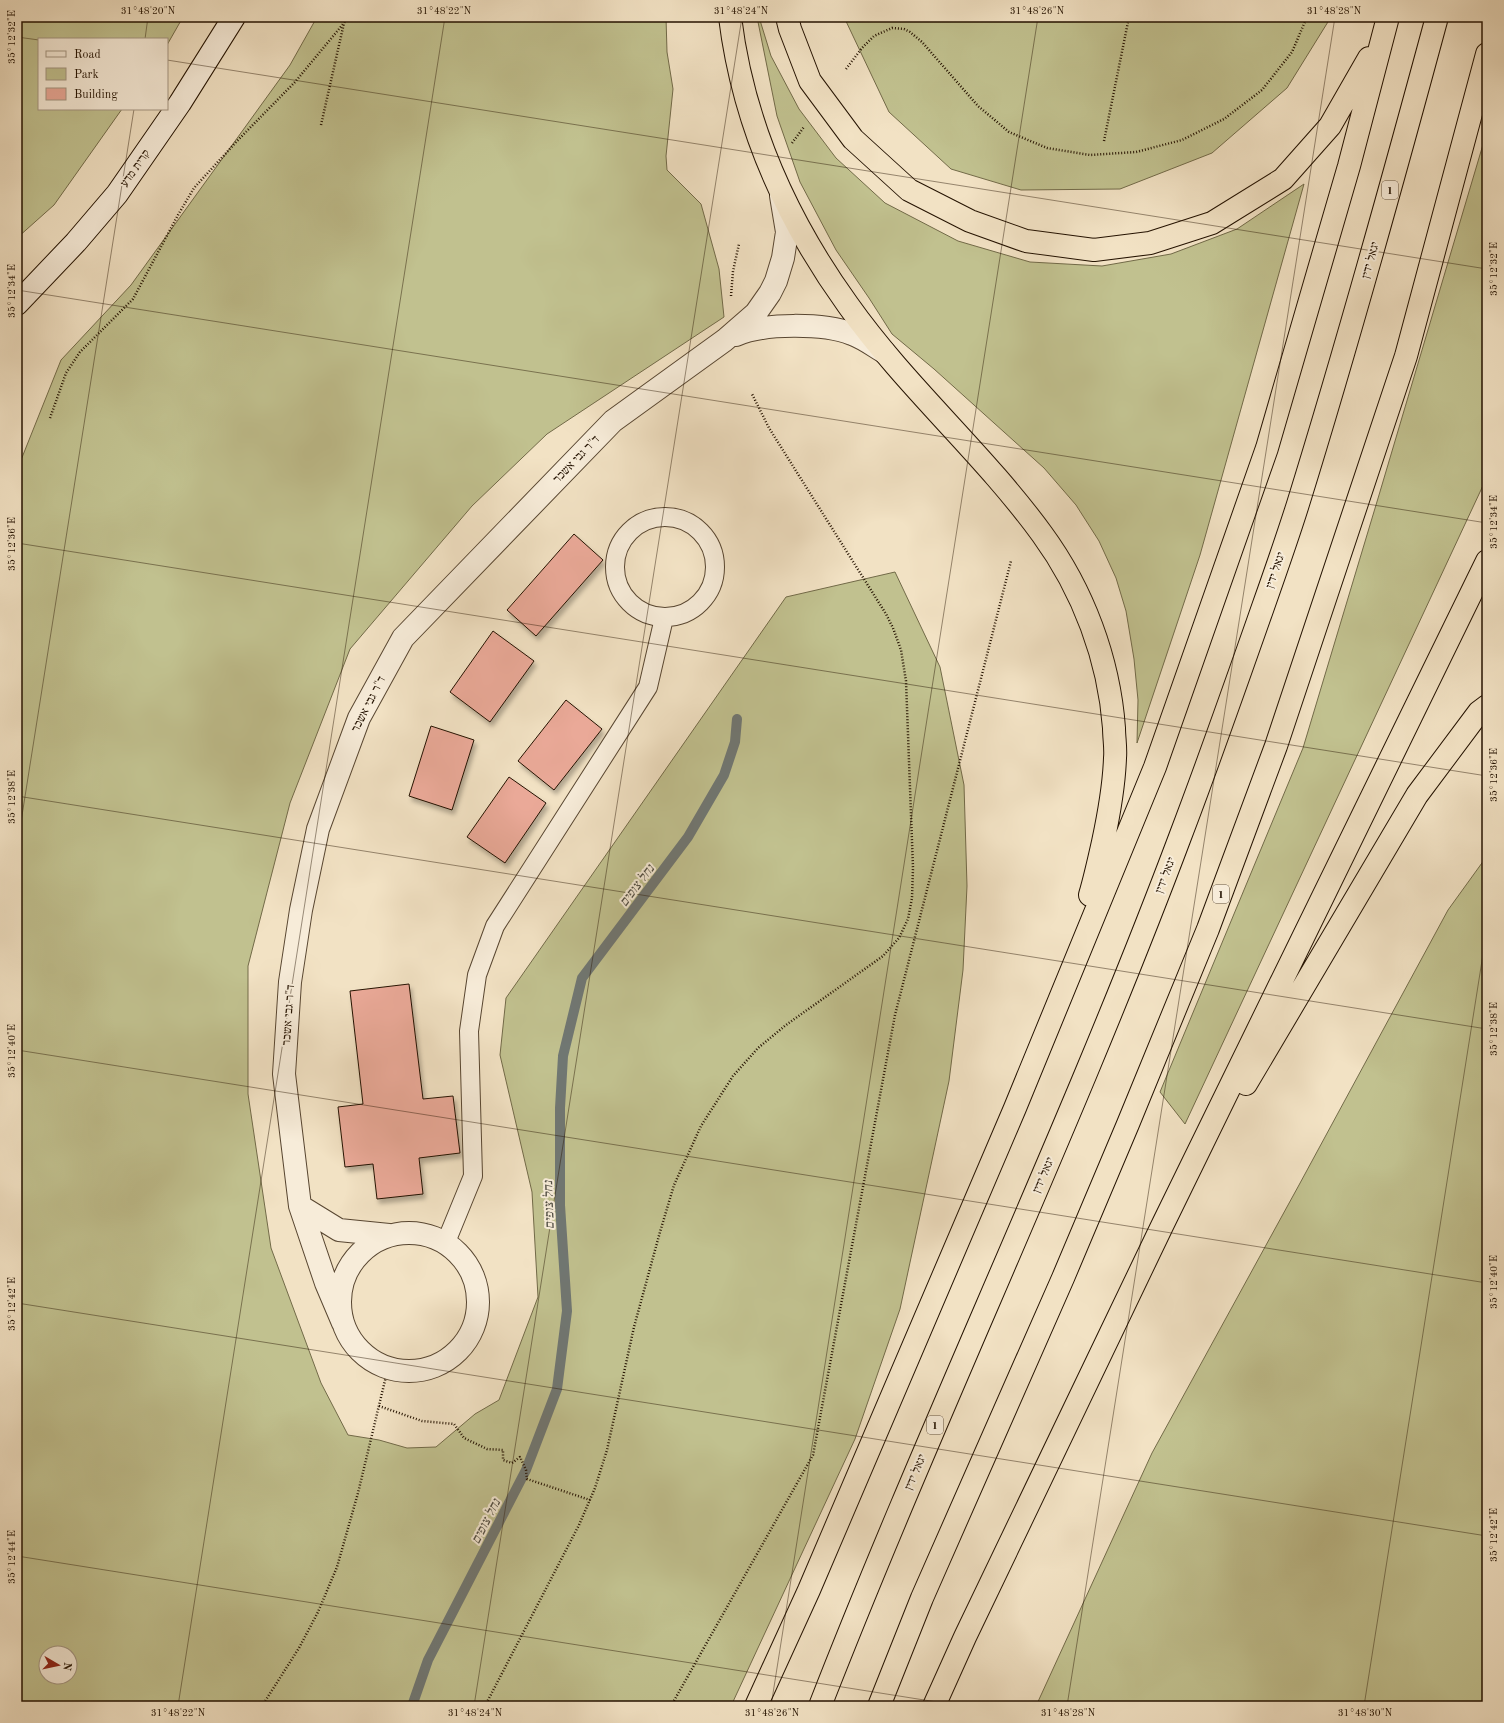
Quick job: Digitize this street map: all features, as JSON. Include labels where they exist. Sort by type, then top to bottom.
[{"type":"highway","points":[[730,17],[733,42],[746,101],[765,156],[781,193],[816,259],[849,306],[885,352],[1012,496],[1043,535],[1069,576],[1089,618],[1104,662],[1112,708],[1115,756],[1110,809],[1095,880],[1015,1108]]},
{"type":"highway","points":[[787,17],[790,29],[810,81],[853,139],[909,190],[970,221],[1026,241],[1094,250],[1150,243],[1212,223],[1283,179],[1330,126],[1366,64],[1388,17]]},
{"type":"highway","points":[[756,1706],[809,1590],[1015,1108],[1155,767],[1267,448],[1349,166],[1388,17]]},
{"type":"highway","name":"יגאל ידין","points":[[820,1706],[922,1455],[1114,1006],[1180,838],[1297,509],[1341,363],[1402,150],[1437,17]]},
{"type":"highway","name":"1","points":[[879,1706],[922,1598],[1063,1278],[1131,1117],[1208,929],[1276,746],[1406,356],[1487,54]]},
{"type":"highway","points":[[934,1706],[1162,1226],[1487,561]]},
{"type":"highway","points":[[1162,1226],[1417,794],[1479,712],[1487,706]]},
{"type":"street","name":"קרית מדע","points":[[17,304],[76,242],[118,194],[180,103],[234,17]]},
{"type":"street","name":"ד\"ר גבי אשכר","points":[[343,1323],[326,1283],[300,1206],[284,1074],[290,982],[301,910],[318,829],[358,718],[403,638],[613,421],[725,340],[756,313],[770,293],[776,281],[783,258],[787,232],[781,193]]},
{"type":"street","name":"ד\"ר גבי אשכר","points":[[725,340],[739,334],[766,327],[807,326],[852,334],[885,352]]},
{"type":"street","points":[[300,1206],[339,1230],[389,1235],[409,1232],[428,1234],[446,1242],[463,1257],[474,1276],[479,1298],[476,1320],[467,1340],[452,1357],[432,1368],[410,1372],[388,1368],[369,1358],[353,1343],[343,1323],[339,1301],[343,1279],[354,1260],[364,1249],[370,1244],[389,1235]]},
{"type":"lane","points":[[666,516],[683,520],[699,530],[710,544],[715,561],[714,579],[707,595],[697,606],[683,616],[664,618],[647,615],[632,606],[619,588],[615,571],[616,553],[624,538],[634,528],[649,519],[666,516]]},
{"type":"lane","points":[[446,1242],[473,1176],[469,1031],[480,968],[495,926],[648,687],[664,618]]},
{"type":"path","points":[[321,125],[346,17]]},
{"type":"path","points":[[1104,141],[1129,17]]},
{"type":"path","points":[[846,69],[862,48],[874,36],[892,28],[904,29],[922,42],[978,106],[1009,132],[1047,148],[1090,155],[1136,152],[1182,140],[1217,123],[1262,90],[1292,52],[1307,17]]},
{"type":"path","points":[[50,418],[66,373],[80,352],[133,299],[194,188],[238,140],[295,82],[344,23]]},
{"type":"path","points":[[790,145],[804,127]]},
{"type":"path","points":[[731,300],[733,271],[739,244]]},
{"type":"path","points":[[484,1706],[567,1549],[590,1500],[607,1450],[634,1328],[667,1209],[682,1165],[701,1126],[733,1076],[758,1048],[786,1025],[883,956],[892,947],[904,928],[911,909],[914,868],[905,665],[893,628],[886,614],[768,428],[752,394]]},
{"type":"path","points":[[672,1706],[813,1455],[895,1015],[1011,561]]},
{"type":"path","points":[[262,1706],[299,1648],[318,1612],[337,1567],[358,1493],[388,1368]]},
{"type":"path","points":[[379,1406],[422,1421],[454,1424],[464,1438],[487,1449],[503,1450],[503,1460],[512,1463],[520,1457],[526,1470],[527,1479],[590,1500]]},
{"type":"green space","points":[[17,17],[183,17],[168,43],[168,38],[38,38],[38,110],[121,110],[54,205],[17,238]]},
{"type":"green space","points":[[317,17],[666,17],[667,52],[673,89],[666,156],[667,170],[701,204],[719,269],[724,317],[547,434],[472,506],[350,649],[290,803],[248,966],[248,1094],[271,1248],[321,1383],[348,1435],[379,1440],[407,1448],[436,1447],[475,1414],[499,1400],[538,1297],[532,1192],[500,1055],[506,998],[786,597],[895,572],[940,667],[964,785],[967,886],[963,970],[949,1081],[900,1309],[855,1439],[731,1706],[17,1706],[17,470],[61,360],[131,285],[290,65]]},
{"type":"green space","points":[[757,17],[759,17],[771,56],[799,109],[836,158],[885,203],[958,241],[1030,262],[1102,266],[1171,254],[1237,229],[1304,184],[1200,555],[1137,743],[1138,700],[1134,659],[1126,611],[1116,578],[1099,541],[1076,505],[1044,468],[934,369],[892,334],[836,250],[800,182],[777,116]]},
{"type":"green space","points":[[844,17],[1331,17],[1287,88],[1212,153],[1120,189],[1021,190],[951,169],[889,112]]},
{"type":"green space","points":[[1487,131],[1487,477],[1185,1124],[1160,1092],[1303,748]]},
{"type":"green space","points":[[1487,856],[1487,1706],[1036,1706],[1152,1453],[1448,910]]},
{"type":"building","points":[[574,534],[603,560],[536,636],[507,610]]},
{"type":"building","points":[[493,631],[534,661],[490,722],[450,692]]},
{"type":"building","points":[[566,700],[602,729],[554,790],[518,761]]},
{"type":"building","points":[[431,726],[474,740],[452,810],[409,796]]},
{"type":"building","points":[[509,777],[546,803],[505,863],[467,837]]},
{"type":"building","points":[[409,984],[423,1099],[453,1096],[460,1153],[419,1158],[423,1194],[377,1199],[373,1164],[345,1167],[338,1107],[363,1104],[350,991]]},
{"type":"waterway","name":"נחל צופים","points":[[412,1706],[428,1660],[526,1470],[557,1389],[567,1311],[560,1205],[560,1108],[563,1056],[582,978],[688,837],[724,775],[735,742],[737,719]]}]
